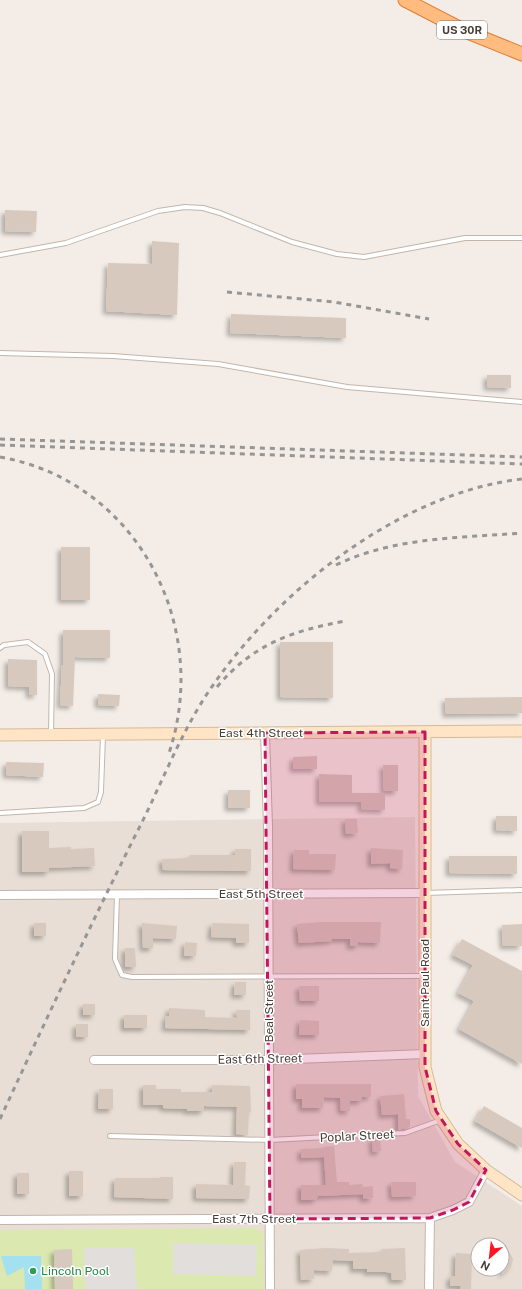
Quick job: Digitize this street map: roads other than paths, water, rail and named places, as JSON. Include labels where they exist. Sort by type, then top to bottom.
[{"type":"highway","name":"US 30R","points":[[405,0],[465,31],[522,54]]},
{"type":"main road","name":"East 4th Street","points":[[0,735],[522,731]]},
{"type":"main road","name":"Saint Paul Road","points":[[425,732],[425,1068],[436,1111],[458,1144],[486,1170],[522,1195]]},
{"type":"street","name":"Beal Street","points":[[265,733],[269,894],[270,1289]]},
{"type":"street","name":"East 5th Street","points":[[0,895],[425,893]]},
{"type":"street","name":"East 6th Street","points":[[94,1060],[269,1060],[425,1054]]},
{"type":"street","name":"East 7th Street","points":[[0,1220],[430,1218],[453,1210],[469,1202],[486,1170]]},
{"type":"street","points":[[429,1289],[430,1218]]},
{"type":"lane","points":[[0,255],[66,244],[158,211],[185,207],[203,208],[220,213],[299,244],[337,254],[364,257],[465,238],[522,238]]},
{"type":"lane","points":[[0,353],[113,356],[218,364],[347,387],[522,402]]},
{"type":"lane","points":[[0,648],[4,645],[28,642],[45,654],[52,674],[51,735]]},
{"type":"lane","points":[[0,813],[84,808],[98,802],[101,792],[103,734]]},
{"type":"lane","name":"East 5th Street","points":[[425,893],[522,890]]},
{"type":"lane","points":[[117,895],[115,959],[122,975],[132,977],[425,976]]},
{"type":"lane","name":"Poplar Street","points":[[110,1136],[270,1140],[406,1133],[442,1120]]},
{"type":"water","name":"Lincoln Pool","points":[[1,1256],[41,1256],[42,1289],[25,1289],[24,1267],[7,1276]]},
{"type":"railway","points":[[227,292],[334,302],[429,319]]},
{"type":"railway","points":[[0,439],[522,457]]},
{"type":"railway","points":[[0,445],[522,464]]},
{"type":"railway","points":[[0,457],[48,471],[90,496],[125,528],[152,567],[171,611],[180,658],[179,707],[168,756]]},
{"type":"railway","points":[[0,1119],[168,766],[205,697],[233,659],[265,621],[302,586],[342,555],[385,527],[430,504],[476,488],[522,479]]},
{"type":"railway","points":[[336,565],[381,549],[427,540],[522,533]]},
{"type":"railway","points":[[217,687],[231,672],[259,650],[308,629],[345,621]]},
{"type":"place","name":"Lincoln Pool","points":[[33,1271]]}]
